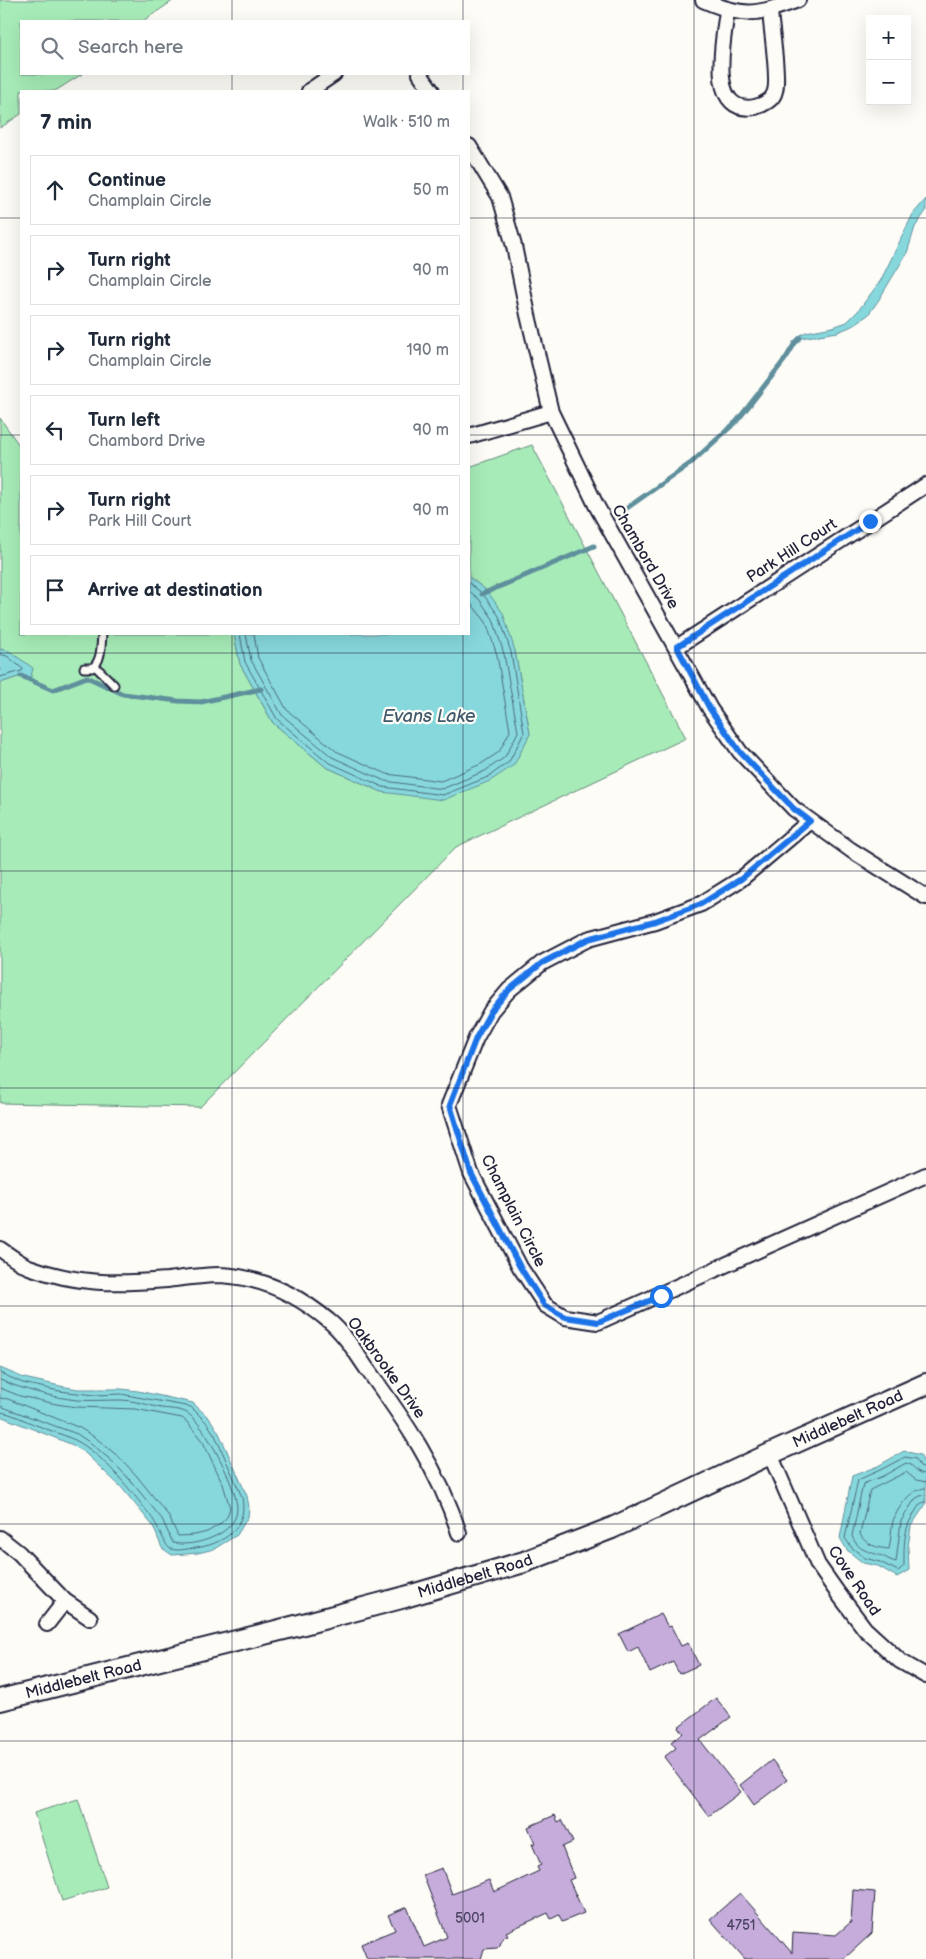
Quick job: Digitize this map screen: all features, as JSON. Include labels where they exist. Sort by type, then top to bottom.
[{"type":"street","points":[[703,0],[727,11],[748,13],[770,11],[798,0]]},
{"type":"street","points":[[727,11],[721,73],[724,92],[730,102],[741,107],[755,107],[768,102],[775,92],[776,77],[770,11]]},
{"type":"street","points":[[310,90],[333,75]]},
{"type":"street","points":[[421,75],[431,90]]},
{"type":"street","name":"Chambord Drive","points":[[470,148],[500,197],[514,246],[551,412],[596,505],[710,709],[740,752],[794,809],[851,850],[926,897]]},
{"type":"street","points":[[470,436],[551,412]]},
{"type":"street","name":"Park Hill Court","points":[[677,647],[926,485]]},
{"type":"street","name":"Champlain Circle","points":[[810,821],[741,879],[701,904],[655,921],[588,939],[542,963],[509,990],[491,1011],[476,1038],[450,1105],[471,1173],[520,1267],[544,1305],[565,1317],[598,1322],[926,1175]]},
{"type":"street","name":"Oakbrooke Drive","points":[[0,1250],[27,1267],[90,1282],[119,1284],[219,1275],[275,1286],[304,1303],[331,1322],[394,1406],[417,1442],[446,1496],[459,1533]]},
{"type":"street","name":"Middlebelt Road","points":[[0,1700],[296,1626],[508,1567],[612,1528],[926,1384]]},
{"type":"street","name":"Cove Road","points":[[770,1454],[818,1565],[836,1592],[865,1629],[900,1661],[926,1676]]},
{"type":"street","points":[[0,1538],[25,1560],[65,1601],[90,1618]]},
{"type":"street","points":[[48,1624],[65,1601]]},
{"type":"lane","points":[[95,666],[100,653],[102,635]]},
{"type":"lane","points":[[84,668],[95,666]]},
{"type":"lane","points":[[95,666],[114,685]]},
{"type":"green space","points":[[0,0],[174,0],[144,20],[20,20],[20,75],[80,75],[57,90],[20,90],[20,115],[0,128]]},
{"type":"green space","points":[[0,418],[20,447],[20,635],[234,635],[240,664],[273,723],[326,767],[382,792],[530,734],[515,651],[487,591],[470,578],[470,467],[532,445],[686,738],[456,847],[200,1107],[0,1103],[0,683],[21,676],[31,677],[14,656],[0,649]]},
{"type":"green space","points":[[78,1799],[107,1887],[62,1901],[34,1813]]},
{"type":"water","points":[[926,199],[926,211],[915,227],[907,253],[868,315],[852,326],[838,332],[800,338],[799,336],[806,332],[833,327],[847,322],[858,311],[881,280],[913,214]]},
{"type":"water","name":"Evans Lake","points":[[470,578],[487,591],[503,613],[515,651],[530,734],[514,765],[490,781],[443,800],[382,792],[326,767],[273,723],[240,664],[234,635],[470,635]]},
{"type":"water","points":[[0,649],[9,651],[33,668],[31,677],[21,676],[0,683]]},
{"type":"water","points":[[0,1368],[24,1378],[60,1386],[78,1389],[138,1391],[193,1403],[210,1419],[219,1433],[247,1496],[248,1517],[237,1535],[214,1549],[198,1553],[172,1555],[162,1548],[153,1526],[121,1487],[85,1453],[73,1445],[0,1416]]},
{"type":"water","points":[[904,1451],[920,1455],[926,1467],[926,1504],[911,1526],[908,1547],[909,1570],[897,1577],[878,1566],[863,1563],[847,1550],[840,1538],[852,1476],[878,1466]]},
{"type":"building","points":[[661,1614],[668,1627],[671,1626],[681,1646],[688,1643],[699,1665],[679,1674],[673,1662],[650,1673],[638,1647],[628,1652],[619,1634]]},
{"type":"building","points":[[716,1698],[731,1717],[700,1740],[741,1792],[709,1816],[664,1757],[676,1748],[671,1742],[683,1733],[678,1727]]},
{"type":"building","points":[[772,1760],[787,1780],[754,1805],[740,1785]]},
{"type":"building","points":[[555,1815],[558,1822],[562,1820],[573,1842],[562,1847],[574,1878],[569,1880],[584,1913],[562,1922],[559,1915],[551,1919],[548,1913],[506,1932],[508,1935],[503,1937],[497,1948],[484,1949],[481,1959],[367,1959],[361,1944],[395,1930],[388,1915],[407,1907],[424,1947],[447,1937],[423,1875],[442,1868],[452,1894],[489,1880],[494,1892],[539,1871],[537,1867],[541,1865],[532,1844],[535,1843],[528,1827]]},
{"type":"building","points":[[853,1890],[875,1892],[872,1933],[844,1959],[745,1959],[710,1919],[740,1893],[792,1953],[793,1932],[836,1935],[851,1922]]},
{"type":"waterway","points":[[627,508],[691,463],[737,421],[800,338]]},
{"type":"waterway","points":[[482,594],[594,546]]},
{"type":"waterway","points":[[21,676],[53,690],[87,677],[123,694],[178,701],[201,702],[261,689]]},
{"type":"route","points":[[661,1296],[598,1322],[565,1317],[544,1305],[520,1267],[471,1173],[450,1105],[456,1085],[476,1038],[491,1011],[509,990],[542,963],[588,939],[655,921],[701,904],[741,879],[810,821],[794,809],[740,752],[710,709],[677,647],[870,521]]}]
